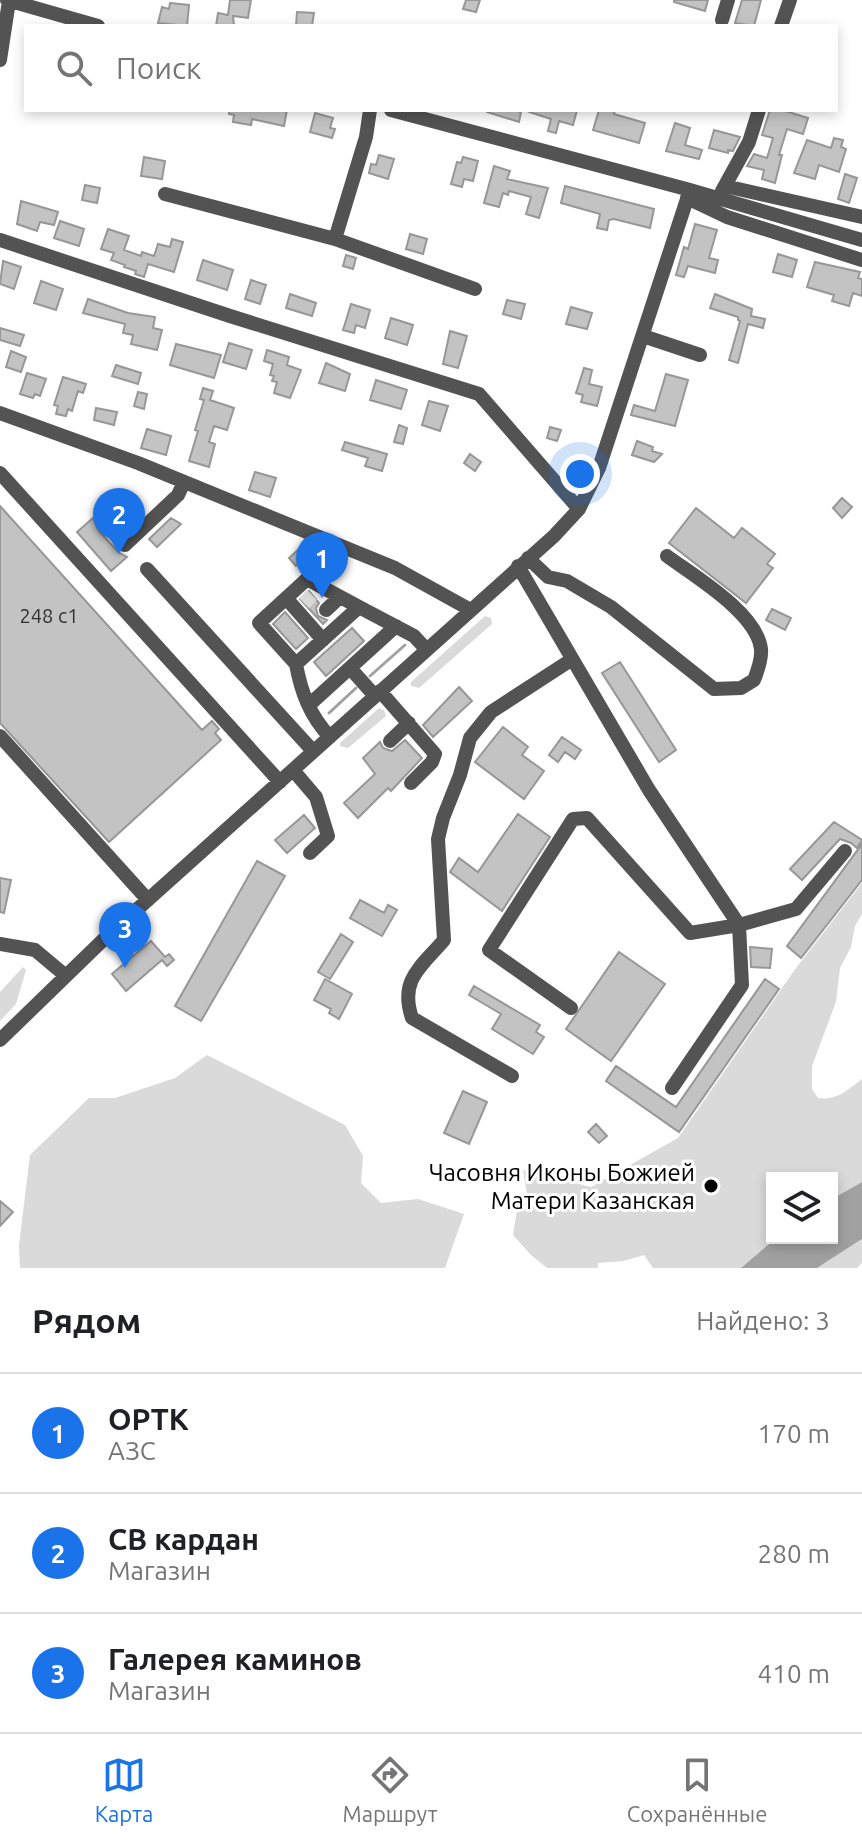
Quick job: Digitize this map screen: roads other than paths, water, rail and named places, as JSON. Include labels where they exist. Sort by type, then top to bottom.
[{"type":"street","points":[[0,60],[8,0],[92,24]]},
{"type":"street","points":[[722,20],[728,0]]},
{"type":"street","points":[[782,24],[790,0]]},
{"type":"street","points":[[335,239],[366,137],[370,112]]},
{"type":"street","points":[[398,112],[688,194],[727,217],[862,260]]},
{"type":"street","points":[[722,192],[749,142],[758,112]]},
{"type":"street","points":[[688,194],[722,192],[862,217]]},
{"type":"street","points":[[722,192],[862,240]]},
{"type":"street","points":[[165,194],[335,239],[475,289]]},
{"type":"street","points":[[0,1040],[148,900],[554,536],[579,509],[599,468],[688,194]]},
{"type":"street","points":[[0,240],[479,394],[579,509]]},
{"type":"street","points":[[643,336],[700,355]]},
{"type":"street","points":[[0,413],[184,482],[395,568],[469,609]]},
{"type":"street","points":[[0,473],[280,782]]},
{"type":"street","points":[[105,523],[125,545],[178,495],[184,482]]},
{"type":"street","points":[[523,562],[548,577],[567,581],[611,607],[714,689],[741,688],[754,680],[761,650],[758,637],[742,614],[667,556]]},
{"type":"street","points":[[523,562],[571,660],[649,790],[739,925],[742,985],[672,1088]]},
{"type":"street","points":[[147,569],[313,751]]},
{"type":"street","points":[[330,737],[316,722],[300,686],[296,664],[259,623],[304,599],[340,597],[414,636],[426,649]]},
{"type":"street","points":[[317,617],[340,597]]},
{"type":"street","points":[[304,599],[317,617],[323,640]]},
{"type":"street","points":[[296,664],[359,607]]},
{"type":"street","points":[[309,705],[396,626]]},
{"type":"street","points":[[512,1076],[412,1018],[406,1000],[410,981],[444,940],[438,839],[470,738],[491,712],[571,660]]},
{"type":"street","points":[[350,668],[409,723],[435,754],[432,762],[411,783]]},
{"type":"street","points":[[390,741],[409,723]]},
{"type":"street","points":[[0,736],[148,900]]},
{"type":"street","points":[[293,770],[316,797],[328,836],[310,853]]},
{"type":"street","points":[[571,1008],[489,950],[573,819],[587,818],[690,933],[739,925],[796,909],[845,851]]},
{"type":"street","points":[[0,944],[35,950],[66,976]]},
{"type":"waterway","points":[[370,676],[405,645]]},
{"type":"waterway","points":[[329,713],[356,688]]},
{"type":"tunnel","points":[[304,603],[312,595]]},
{"type":"place","name":"СВ кардан","points":[[119,554]]},
{"type":"place","name":"ОРТК","points":[[322,598]]},
{"type":"place","name":"Галерея каминов","points":[[125,968]]},
{"type":"place","name":"Часовня Иконы Божией Матери Казанская","points":[[711,1186]]}]
